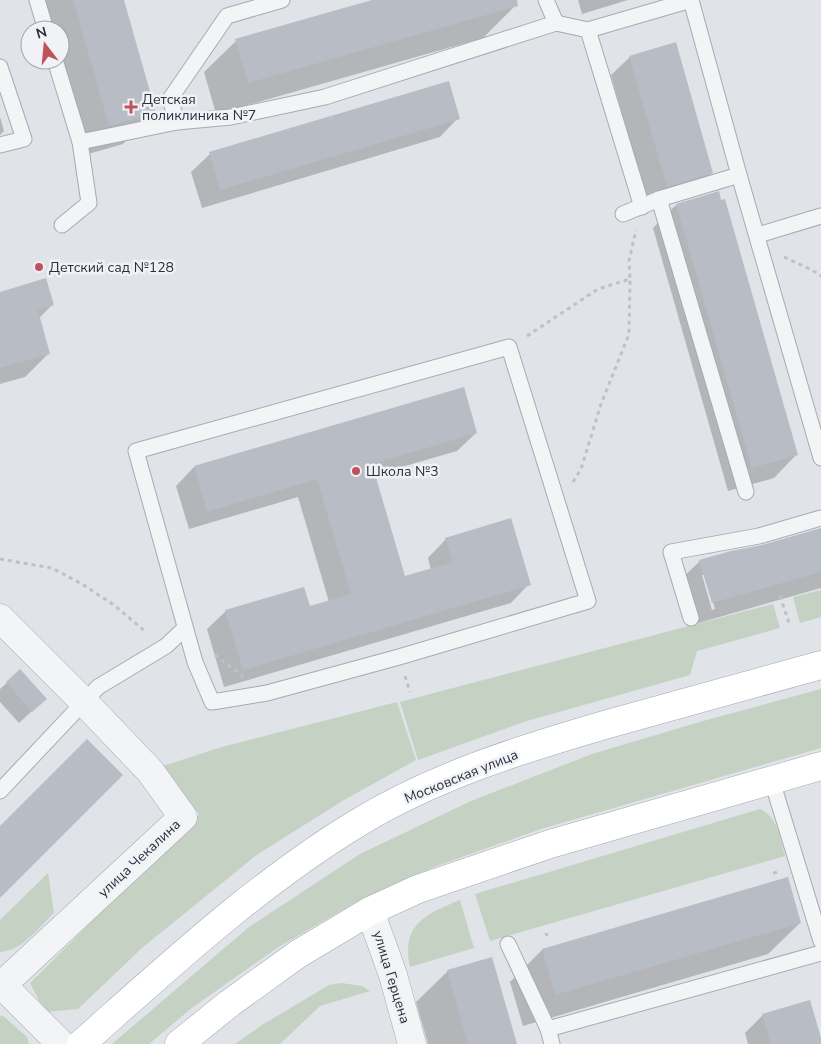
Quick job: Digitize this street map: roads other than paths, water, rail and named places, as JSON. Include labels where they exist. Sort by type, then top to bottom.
[{"type":"main road","name":"Московская улица","points":[[81,1044],[221,922],[282,875],[357,824],[420,790],[485,763],[570,735],[821,665]]},
{"type":"main road","points":[[179,1044],[230,1003],[298,954],[370,911],[418,889],[550,844],[821,766]]},
{"type":"street","name":"улица Чекалина","points":[[0,618],[150,771],[183,817],[1,984],[62,1044]]},
{"type":"street","name":"улица Герцена","points":[[370,911],[393,975],[412,1044]]},
{"type":"lane","points":[[37,0],[43,20]]},
{"type":"lane","points":[[177,122],[170,99],[227,16],[282,0]]},
{"type":"lane","points":[[546,0],[556,23]]},
{"type":"lane","points":[[80,142],[177,122],[231,118],[325,97],[556,23],[588,30],[691,0],[739,175],[758,235],[821,458]]},
{"type":"lane","points":[[588,30],[642,207]]},
{"type":"lane","points":[[0,67],[24,139],[0,145]]},
{"type":"lane","points":[[58,70],[80,142],[89,203],[62,225]]},
{"type":"lane","points":[[623,214],[659,200],[739,175]]},
{"type":"lane","points":[[659,200],[746,492]]},
{"type":"lane","points":[[758,235],[821,216]]},
{"type":"lane","points":[[509,347],[588,601],[267,692],[212,702],[195,662],[185,628],[136,451],[509,347]]},
{"type":"lane","points":[[691,618],[671,552],[759,536],[821,518]]},
{"type":"lane","points":[[0,791],[98,687],[166,646],[185,628]]},
{"type":"lane","points":[[772,781],[821,941]]},
{"type":"lane","points":[[508,944],[548,1029],[552,1044]]},
{"type":"lane","points":[[548,1029],[821,953]]},
{"type":"place","name":"Детская поликлиника №7","points":[[131,107]]},
{"type":"place","name":"Детский сад №128","points":[[39,267]]},
{"type":"place","name":"Школа №3","points":[[356,471]]}]
